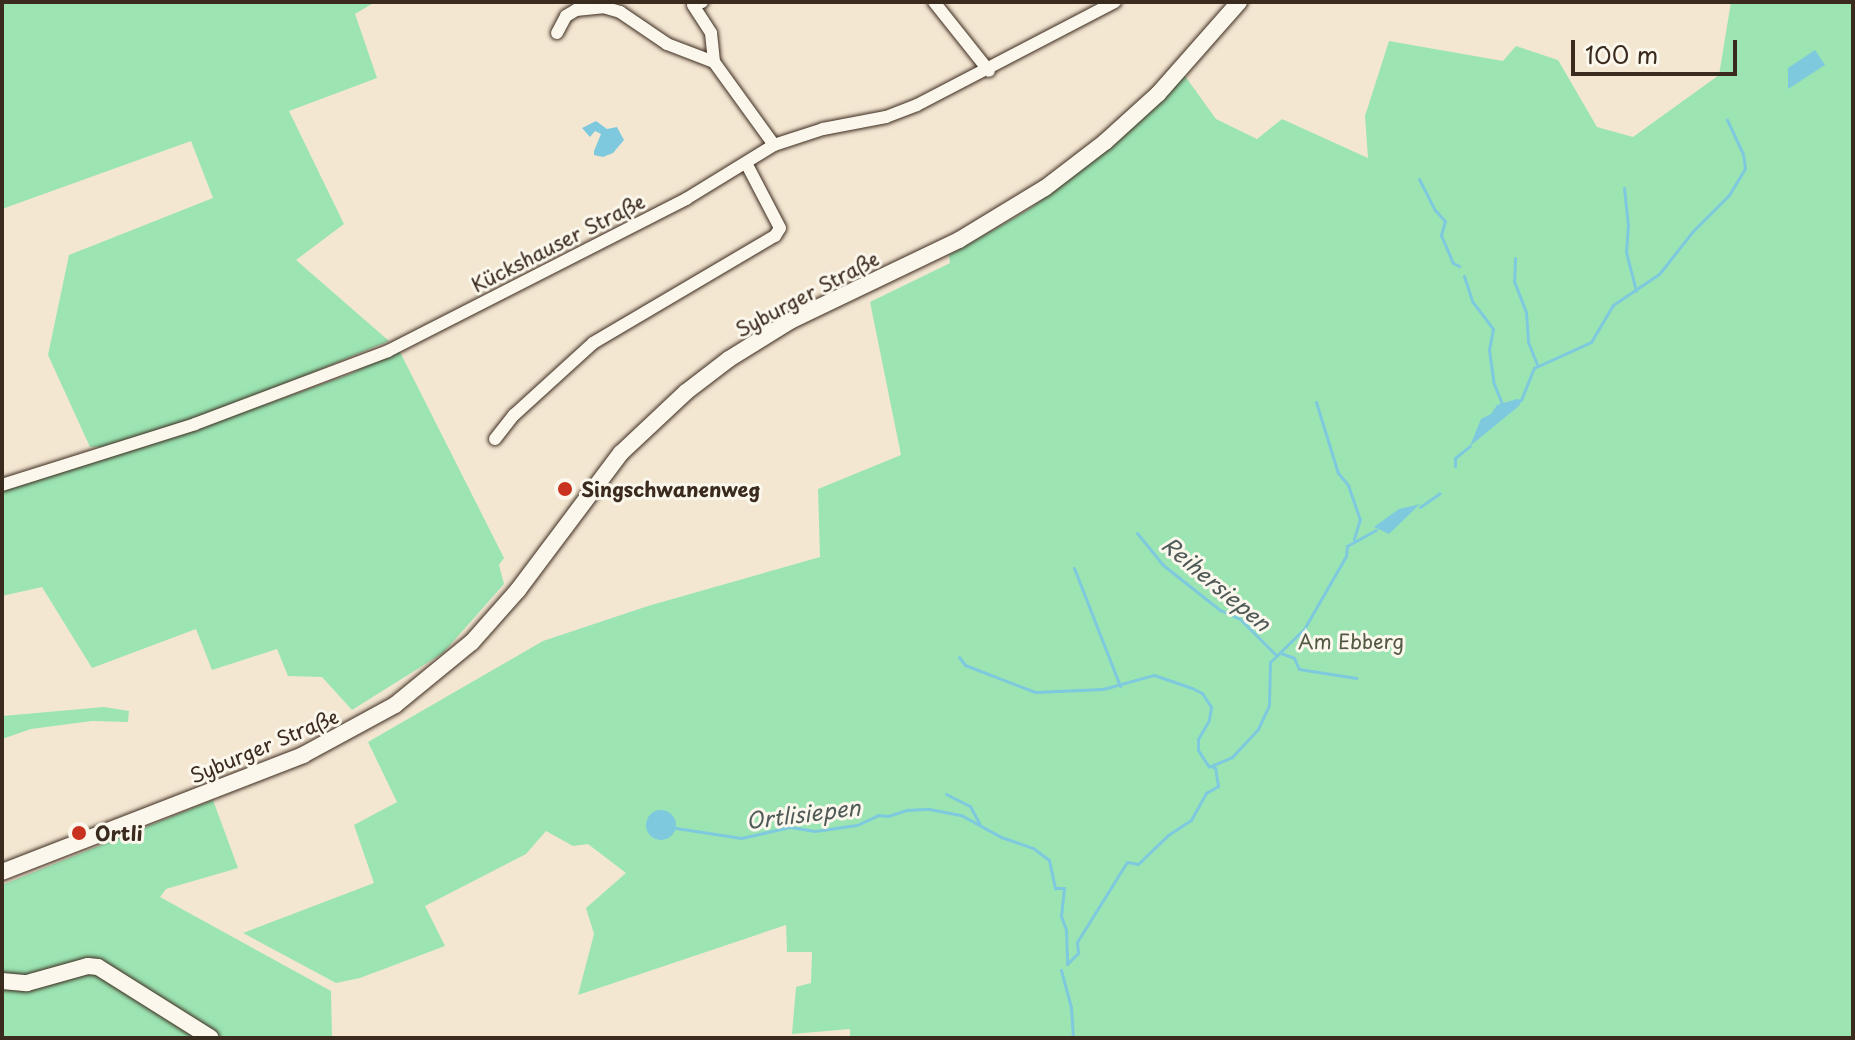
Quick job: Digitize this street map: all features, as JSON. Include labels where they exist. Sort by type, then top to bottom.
[{"type":"street","points":[[702,2],[693,5],[711,33],[714,62],[774,145]]},
{"type":"street","points":[[934,2],[989,71]]},
{"type":"street","name":"Kückshauser Straße","points":[[2,485],[195,424],[388,351],[686,199],[774,145],[823,129],[902,112],[989,71],[1115,2]]},
{"type":"street","name":"Syburger Straße","points":[[2,872],[303,755],[395,705],[481,632],[518,590],[612,464],[686,392],[739,352],[792,320],[959,240],[1045,188],[1105,142],[1158,94],[1239,2]]},
{"type":"street","points":[[557,33],[559,24],[576,10],[603,7],[620,12],[667,44],[714,62]]},
{"type":"street","points":[[495,439],[514,415],[593,343],[779,232],[746,163]]},
{"type":"street","points":[[2,981],[27,983],[88,966],[98,967],[211,1038]]},
{"type":"green space","points":[[2,2],[375,2],[355,14],[377,78],[289,111],[344,224],[296,260],[389,341],[261,394],[264,405],[350,374],[399,350],[504,558],[499,565],[504,584],[443,653],[352,710],[322,677],[288,676],[277,649],[212,670],[196,629],[92,668],[42,587],[2,596],[2,488],[108,447],[90,447],[48,355],[69,255],[213,198],[191,141],[2,209]]},
{"type":"green space","name":"Am Ebberg","points":[[1731,2],[1853,2],[1853,1038],[850,1038],[850,1029],[792,1034],[796,987],[811,983],[812,952],[787,952],[786,925],[578,995],[594,934],[586,908],[626,873],[588,844],[573,846],[546,831],[526,854],[425,906],[445,946],[360,978],[336,983],[243,933],[374,883],[354,825],[397,802],[368,742],[543,641],[648,606],[820,557],[818,489],[901,455],[870,302],[950,263],[949,255],[1028,210],[1087,166],[1185,76],[1216,119],[1257,139],[1282,119],[1368,158],[1365,116],[1389,41],[1503,61],[1516,46],[1558,60],[1597,127],[1633,137],[1719,75]]},
{"type":"green space","points":[[104,707],[129,711],[128,722],[92,721],[31,729],[2,739],[2,716]]},
{"type":"green space","points":[[213,800],[238,868],[166,889],[160,897],[331,991],[332,1038],[2,1038],[2,885]]},
{"type":"water","points":[[1815,50],[1825,65],[1788,89],[1788,68]]},
{"type":"water","points":[[596,121],[607,129],[617,127],[624,140],[613,153],[603,157],[594,155],[601,134],[595,131],[590,137],[582,128]]},
{"type":"water","points":[[1522,400],[1519,406],[1470,446],[1481,419],[1491,414],[1497,405]]},
{"type":"water","points":[[1420,504],[1389,534],[1374,527],[1399,509]]},
{"type":"water","points":[[661,810],[672,814],[676,825],[672,836],[661,840],[650,836],[646,825],[650,814]]},
{"type":"waterway","points":[[1521,400],[1534,368],[1591,342],[1613,305],[1659,274],[1693,231],[1729,195],[1745,168],[1743,154],[1727,119]]},
{"type":"waterway","points":[[1419,179],[1435,210],[1445,221],[1441,235],[1453,263],[1459,266]]},
{"type":"waterway","points":[[1624,188],[1628,224],[1626,252],[1636,291]]},
{"type":"waterway","points":[[1515,258],[1514,281],[1526,312],[1528,342],[1537,364]]},
{"type":"waterway","points":[[1464,276],[1472,301],[1493,329],[1489,350],[1494,384],[1502,404]]},
{"type":"waterway","points":[[1316,402],[1338,473],[1348,485],[1360,519],[1354,539]]},
{"type":"waterway","points":[[1455,466],[1455,458],[1470,446]]},
{"type":"waterway","points":[[1420,507],[1440,493]]},
{"type":"waterway","points":[[1067,964],[1078,953],[1077,942],[1127,862],[1138,864],[1168,835],[1191,820],[1206,793],[1218,786],[1215,768],[1211,766],[1232,757],[1258,729],[1269,705],[1270,662],[1304,629],[1346,556],[1347,546],[1376,530]]},
{"type":"waterway","name":"Reihersiepen","points":[[1137,533],[1163,565],[1220,610],[1240,619],[1277,656]]},
{"type":"waterway","points":[[1074,568],[1120,686]]},
{"type":"waterway","points":[[1281,653],[1294,658],[1299,669],[1356,678]]},
{"type":"waterway","points":[[959,657],[965,665],[1035,692],[1103,689],[1154,675],[1192,688],[1202,693],[1211,707],[1209,720],[1198,739],[1198,750],[1209,767]]},
{"type":"waterway","points":[[946,794],[970,806],[980,825]]},
{"type":"waterway","name":"Ortlisiepen","points":[[676,828],[741,838],[790,827],[815,831],[857,825],[878,815],[888,816],[907,810],[929,809],[961,815],[1001,837],[1033,848],[1049,860],[1055,888],[1064,888],[1061,916],[1066,930],[1067,964]]},
{"type":"waterway","points":[[1061,970],[1071,1008],[1073,1038]]},
{"type":"place","name":"Singschwanenweg","points":[[565,489]]},
{"type":"place","name":"Ortli","points":[[79,833]]}]
